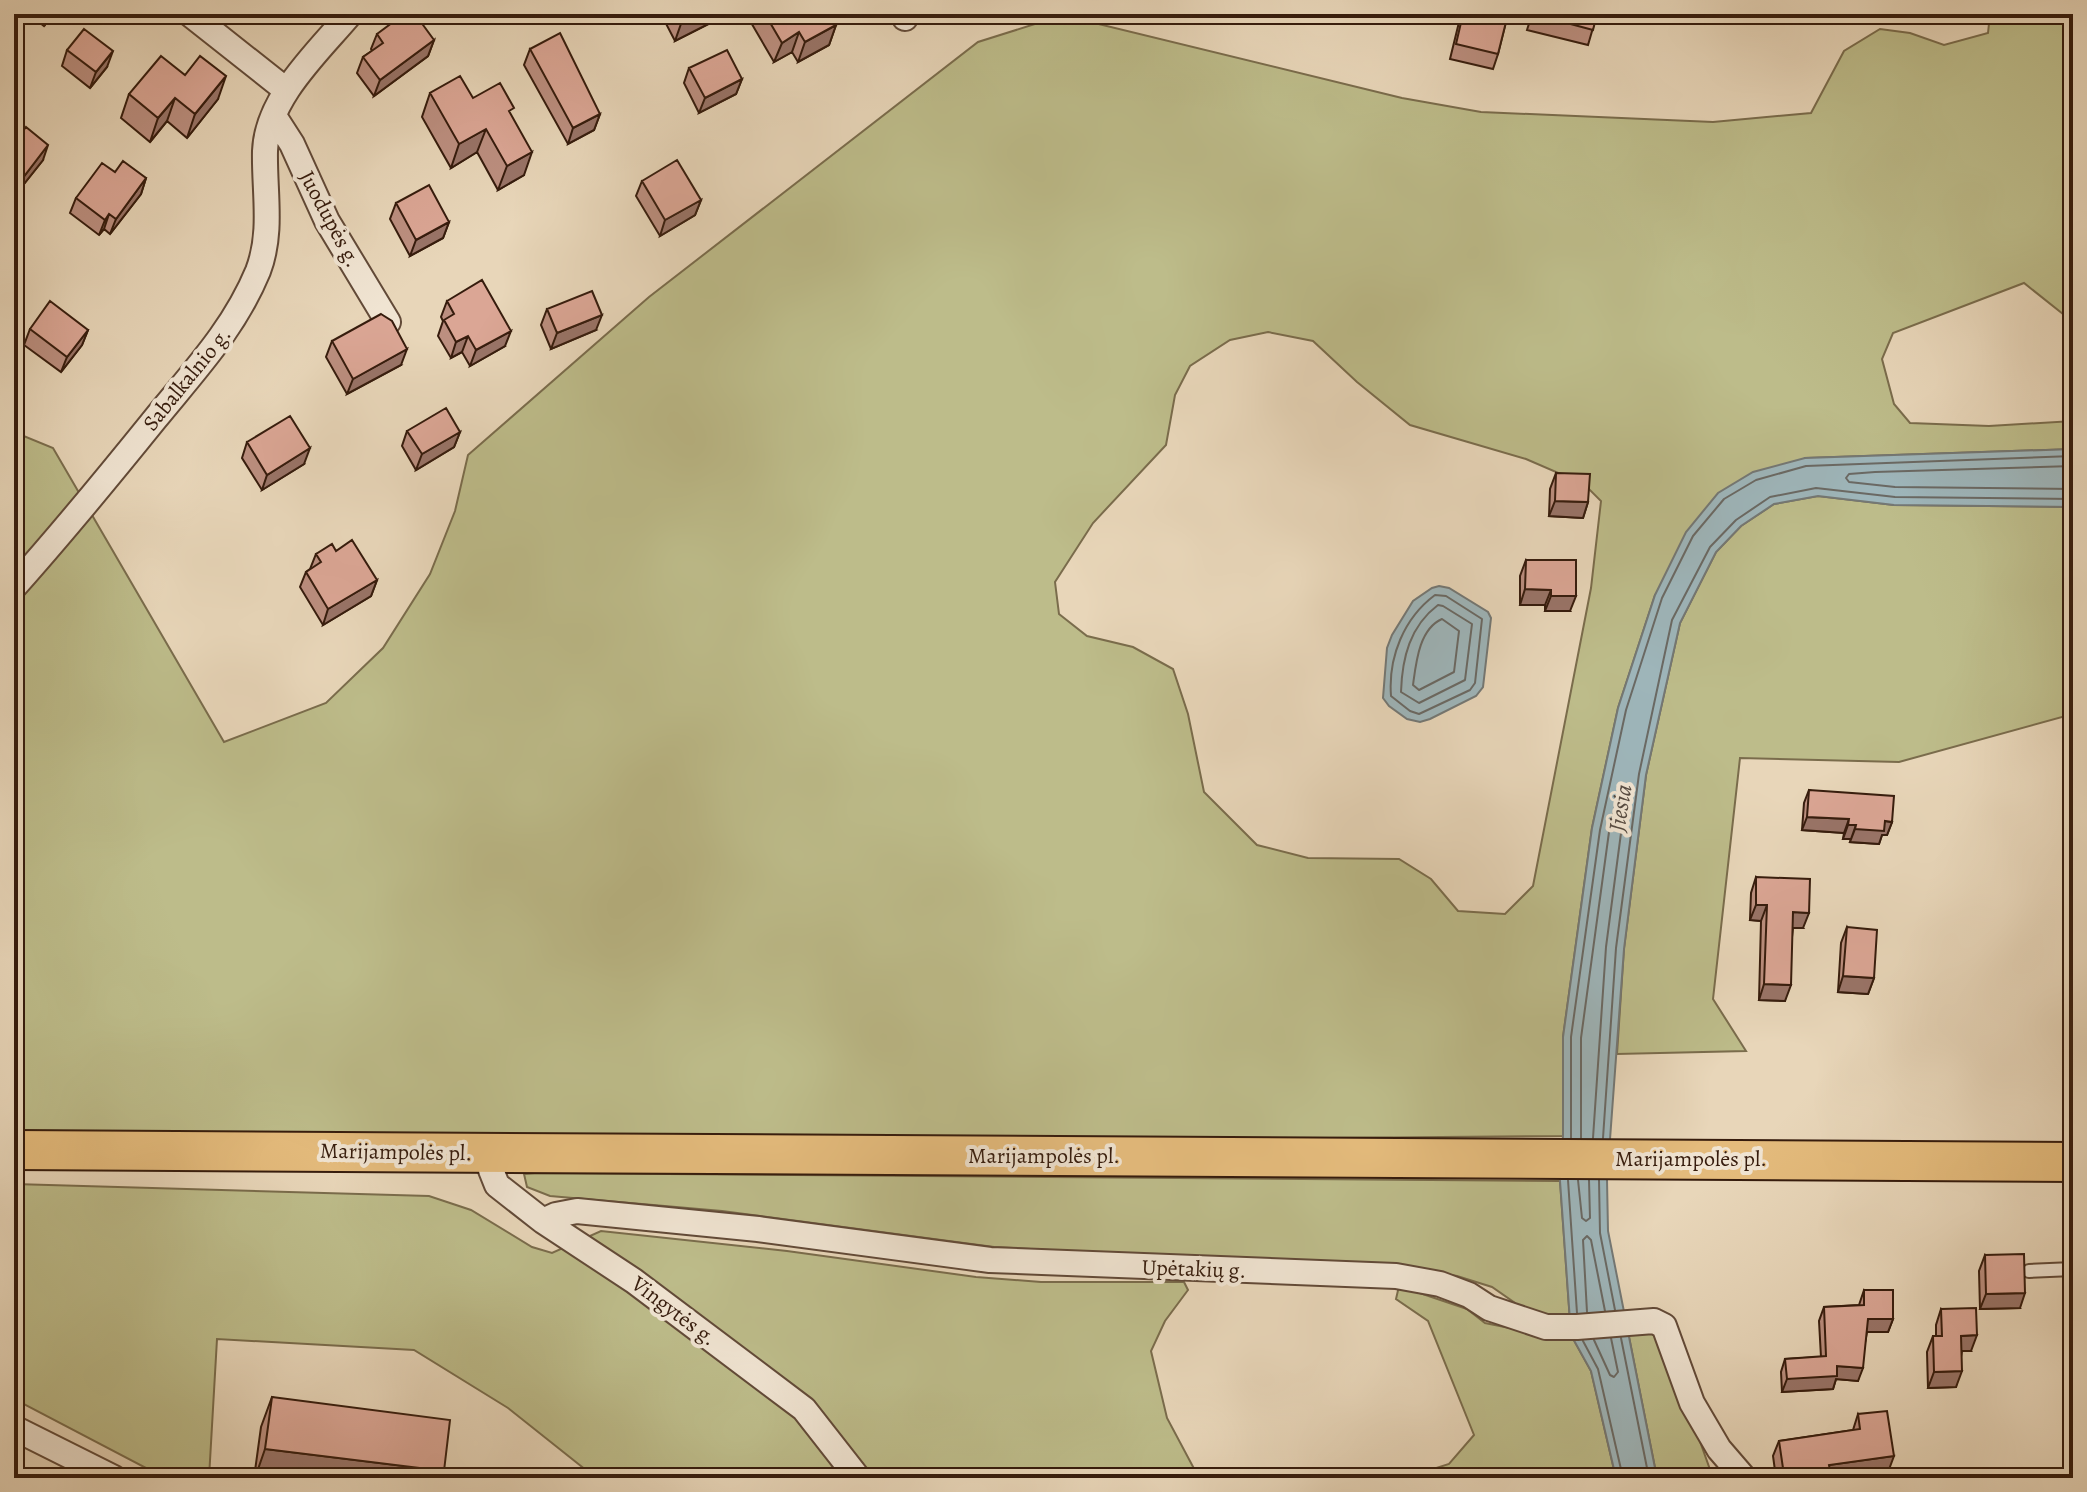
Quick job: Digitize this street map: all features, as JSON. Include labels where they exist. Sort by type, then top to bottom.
[{"type":"main road","name":"Marijampolės pl.","points":[[14,1150],[2073,1162]]},
{"type":"street","points":[[190,14],[286,90]]},
{"type":"street","name":"Sabalkalnio g.","points":[[14,587],[62,533],[232,324],[259,268],[267,232],[265,148],[274,116],[286,90],[350,14]]},
{"type":"street","name":"Juodupės g.","points":[[274,116],[292,144],[327,221],[388,322]]},
{"type":"street","name":"Vingytės g.","points":[[489,1153],[497,1185],[543,1221],[634,1281],[804,1409],[858,1478]]},
{"type":"street","name":"Upėtakių g.","points":[[543,1221],[577,1211],[758,1229],[990,1260],[1396,1276],[1440,1284],[1508,1316],[1546,1327],[1654,1321],[1664,1326],[1692,1403],[1719,1449],[1744,1478]]},
{"type":"street","points":[[14,1428],[114,1478]]},
{"type":"lane","points":[[2029,1271],[2073,1269]]},
{"type":"shaded area","points":[[1990,14],[2073,14],[2073,322],[2024,283],[1893,333],[1882,359],[1894,404],[1910,423],[1989,426],[2073,421],[2073,449],[1805,458],[1655,595],[1618,708],[1592,828],[1563,1037],[1563,1136],[1094,1140],[14,1135],[14,432],[53,448],[224,742],[326,703],[383,648],[430,574],[455,511],[468,455],[649,297],[978,42],[1038,23],[1074,18],[1402,98],[1481,112],[1713,122],[1811,113],[1844,51],[1880,29],[1910,33],[1944,45],[1988,33]],"holes":[[[1268,332],[1313,341],[1410,425],[1526,459],[1584,484],[1601,501],[1591,588],[1533,886],[1505,914],[1458,911],[1431,879],[1399,859],[1308,858],[1257,845],[1204,792],[1188,714],[1173,669],[1133,647],[1087,636],[1059,614],[1055,582],[1093,523],[1166,445],[1175,395],[1190,366],[1230,340]]]},
{"type":"shaded area","points":[[1818,496],[1894,505],[2073,507],[2073,714],[1899,762],[1740,758],[1713,999],[1746,1051],[1617,1054],[1624,948],[1646,775],[1680,623],[1716,552],[1741,526],[1774,504]]},
{"type":"shaded area","points":[[524,1174],[1560,1181],[1571,1335],[1591,1371],[1616,1478],[1527,1478],[1500,1472],[1493,1478],[1405,1478],[1449,1464],[1474,1435],[1428,1321],[1396,1299],[1399,1286],[1467,1309],[1485,1323],[1510,1328],[1515,1303],[1492,1287],[1457,1276],[1412,1269],[994,1247],[722,1211],[550,1196],[527,1187]]},
{"type":"shaded area","points":[[14,1184],[429,1196],[471,1210],[532,1247],[552,1253],[601,1231],[787,1251],[976,1277],[1041,1282],[1184,1282],[1188,1290],[1165,1321],[1151,1351],[1167,1418],[1199,1478],[596,1478],[508,1408],[414,1350],[217,1339],[209,1478],[165,1478],[14,1399]]},
{"type":"shaded area","points":[[1643,1328],[1665,1343],[1713,1478],[1657,1478],[1628,1332]]},
{"type":"water","name":"Jiesia","points":[[2073,449],[2073,507],[1894,505],[1818,496],[1774,504],[1741,526],[1716,552],[1680,623],[1646,775],[1624,949],[1607,1180],[1608,1231],[1657,1478],[1616,1478],[1591,1371],[1571,1335],[1560,1181],[1563,1037],[1592,828],[1618,708],[1655,595],[1686,532],[1718,493],[1753,472],[1805,458]]},
{"type":"water","points":[[1439,586],[1449,588],[1488,612],[1491,618],[1483,687],[1476,696],[1420,722],[1407,719],[1383,698],[1387,648],[1413,601]]},
{"type":"building","points":[[404,14],[415,14],[434,40],[380,80],[363,57],[383,43],[377,34]]},
{"type":"building","points":[[678,14],[696,14],[682,21]]},
{"type":"building","points":[[765,14],[830,14],[836,25],[805,42],[799,32],[782,43]]},
{"type":"building","points":[[1463,14],[1508,14],[1498,54],[1456,44]]},
{"type":"building","points":[[1533,14],[1597,14],[1593,30]]},
{"type":"building","points":[[84,29],[113,51],[96,72],[67,50]]},
{"type":"building","points":[[560,33],[600,114],[573,128],[530,49]]},
{"type":"building","points":[[14,42],[21,47],[14,55]]},
{"type":"building","points":[[727,50],[742,79],[705,98],[689,68]]},
{"type":"building","points":[[161,56],[185,75],[200,56],[226,76],[195,114],[175,98],[158,118],[129,94]]},
{"type":"building","points":[[460,76],[473,98],[500,83],[514,108],[509,111],[532,152],[507,166],[486,129],[459,144],[430,93]]},
{"type":"building","points":[[26,127],[48,145],[22,179],[14,173],[14,143]]},
{"type":"building","points":[[677,160],[701,200],[665,220],[642,181]]},
{"type":"building","points":[[123,161],[146,178],[116,219],[109,214],[105,220],[76,198],[102,163],[115,172]]},
{"type":"building","points":[[429,185],[449,222],[416,240],[396,203]]},
{"type":"building","points":[[482,280],[511,331],[476,350],[468,336],[456,342],[444,320],[454,314],[447,301]]},
{"type":"building","points":[[592,291],[602,315],[557,333],[547,309]]},
{"type":"building","points":[[50,301],[88,330],[67,357],[30,329]]},
{"type":"building","points":[[381,314],[392,321],[407,349],[353,379],[332,341]]},
{"type":"building","points":[[446,408],[460,432],[422,454],[407,431]]},
{"type":"building","points":[[290,416],[310,448],[267,475],[247,442]]},
{"type":"building","points":[[1556,473],[1590,474],[1588,502],[1555,501]]},
{"type":"building","points":[[352,540],[377,580],[328,609],[306,572],[321,562],[316,554],[332,544],[336,551]]},
{"type":"building","points":[[1526,560],[1576,560],[1576,596],[1551,596],[1551,590],[1525,589]]},
{"type":"building","points":[[1809,790],[1894,796],[1892,822],[1885,821],[1884,831],[1855,829],[1856,825],[1848,825],[1849,819],[1807,817]]},
{"type":"building","points":[[1756,877],[1810,879],[1809,913],[1793,912],[1791,985],[1764,984],[1767,905],[1756,905]]},
{"type":"building","points":[[1847,927],[1877,930],[1874,978],[1843,976]]},
{"type":"building","points":[[2024,1254],[2025,1293],[1986,1294],[1985,1255]]},
{"type":"building","points":[[1864,1290],[1893,1290],[1893,1319],[1868,1319],[1863,1368],[1837,1366],[1837,1376],[1787,1379],[1785,1359],[1826,1356],[1824,1307],[1864,1305]]},
{"type":"building","points":[[1976,1308],[1977,1335],[1961,1336],[1962,1371],[1934,1372],[1933,1336],[1942,1336],[1941,1309]]},
{"type":"building","points":[[272,1397],[450,1420],[444,1471],[265,1449]]},
{"type":"building","points":[[1887,1411],[1894,1456],[1829,1465],[1831,1476],[1805,1478],[1804,1472],[1784,1475],[1779,1441],[1860,1429],[1858,1414]]}]
